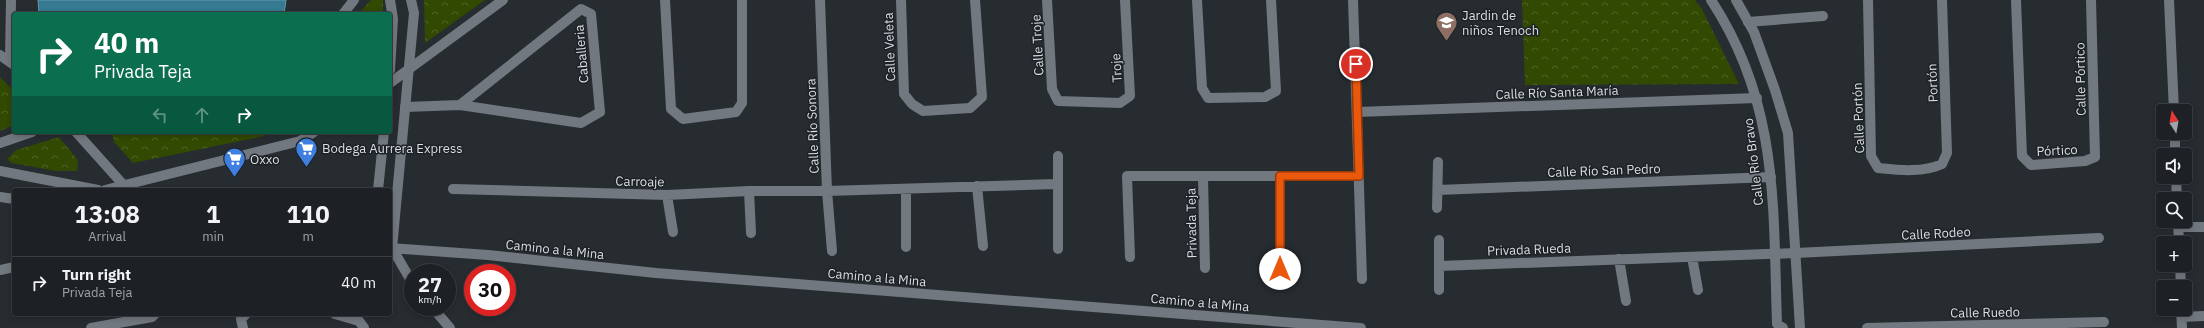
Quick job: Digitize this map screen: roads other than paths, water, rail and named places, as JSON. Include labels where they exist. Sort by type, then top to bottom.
[{"type":"street","points":[[11,0],[12,63]]},
{"type":"street","points":[[345,12],[354,0]]},
{"type":"street","points":[[390,0],[392,12]]},
{"type":"street","points":[[392,239],[414,13],[412,0]]},
{"type":"street","points":[[392,81],[409,67],[503,0]]},
{"type":"street","points":[[665,0],[671,109],[684,119],[736,112],[742,103],[744,93],[742,0]]},
{"type":"street","name":"Calle Río Sonora","points":[[820,0],[827,192],[832,251]]},
{"type":"street","name":"Calle Veleta","points":[[901,0],[904,94],[912,104],[923,112],[970,108],[982,97],[975,0]]},
{"type":"street","name":"Calle Troje","points":[[1047,0],[1052,89]]},
{"type":"street","name":"Troje","points":[[1052,89],[1058,101],[1120,103],[1130,96],[1125,0]]},
{"type":"street","points":[[1197,0],[1202,88],[1208,98],[1265,97],[1276,91],[1271,0]]},
{"type":"street","points":[[1354,0],[1362,279]]},
{"type":"street","name":"Calle Río Bravo","points":[[1711,0],[1725,22],[1741,53],[1757,98],[1765,132],[1770,177],[1777,324],[1783,328]]},
{"type":"street","points":[[1736,0],[1754,32],[1776,90],[1788,133],[1800,328]]},
{"type":"street","name":"Calle Portón","points":[[1868,0],[1871,156],[1878,168],[1893,170],[1932,169],[1942,164]]},
{"type":"street","name":"Portón","points":[[1942,0],[1947,153],[1942,164]]},
{"type":"street","name":"Pórtico","points":[[2016,0],[2022,156],[2030,165],[2085,161],[2095,156]]},
{"type":"street","name":"Calle Pórtico","points":[[2091,0],[2095,156]]},
{"type":"street","points":[[2169,0],[2174,104]]},
{"type":"street","name":"Caballeria","points":[[406,107],[460,105],[582,123],[600,112],[591,14],[581,9],[460,105]]},
{"type":"street","points":[[392,13],[392,36]]},
{"type":"street","points":[[1748,22],[1823,16]]},
{"type":"street","points":[[0,55],[12,63]]},
{"type":"street","name":"Calle Río Santa María","points":[[1357,112],[1757,98]]},
{"type":"street","points":[[0,143],[26,134]]},
{"type":"street","points":[[78,134],[126,187],[300,141],[311,134]]},
{"type":"street","points":[[378,188],[384,134]]},
{"type":"street","points":[[1058,156],[1056,184],[1058,249]]},
{"type":"street","points":[[1437,208],[1438,162]]},
{"type":"street","points":[[0,171],[88,188]]},
{"type":"street","name":"Privada Teja","points":[[1130,257],[1127,176],[1359,176]]},
{"type":"street","points":[[1280,176],[1280,269]]},
{"type":"street","name":"Privada Teja","points":[[1203,177],[1205,268]]},
{"type":"street","name":"Calle Río San Pedro","points":[[1438,190],[1770,177]]},
{"type":"street","name":"Carroaje","points":[[453,189],[667,195],[748,191],[827,192],[1056,184]]},
{"type":"street","points":[[977,186],[983,246]]},
{"type":"street","points":[[906,189],[906,247]]},
{"type":"street","points":[[748,191],[751,233]]},
{"type":"street","points":[[667,195],[673,232]]},
{"type":"street","points":[[0,196],[12,199]]},
{"type":"street","points":[[2192,226],[2204,227]]},
{"type":"street","name":"Calle Rodeo","points":[[1774,253],[2100,238]]},
{"type":"street","points":[[1439,240],[1439,290]]},
{"type":"street","name":"Camino a la Mina","points":[[392,248],[488,255],[656,272],[1361,328]]},
{"type":"street","points":[[392,250],[404,269]]},
{"type":"street","name":"Privada Rueda","points":[[1439,266],[1774,253]]},
{"type":"street","points":[[1692,257],[1698,290]]},
{"type":"street","points":[[1619,259],[1626,301]]},
{"type":"street","points":[[0,270],[12,267]]},
{"type":"street","points":[[2192,314],[2204,316]]},
{"type":"street","points":[[91,328],[148,316]]},
{"type":"street","points":[[243,328],[241,319],[244,316]]},
{"type":"street","points":[[342,316],[359,321],[364,328]]},
{"type":"street","points":[[440,316],[450,328]]},
{"type":"street","points":[[2182,316],[2182,328]]},
{"type":"street","name":"Calle Ruedo","points":[[1867,328],[2104,322]]},
{"type":"water","points":[[38,0],[286,0],[284,12],[39,12]]},
{"type":"place","name":"Jardin de niños Tenoch","points":[[1446,42]]},
{"type":"place","name":"Bodega Aurrera Express","points":[[307,168]]},
{"type":"place","name":"Oxxo","points":[[235,178]]}]
